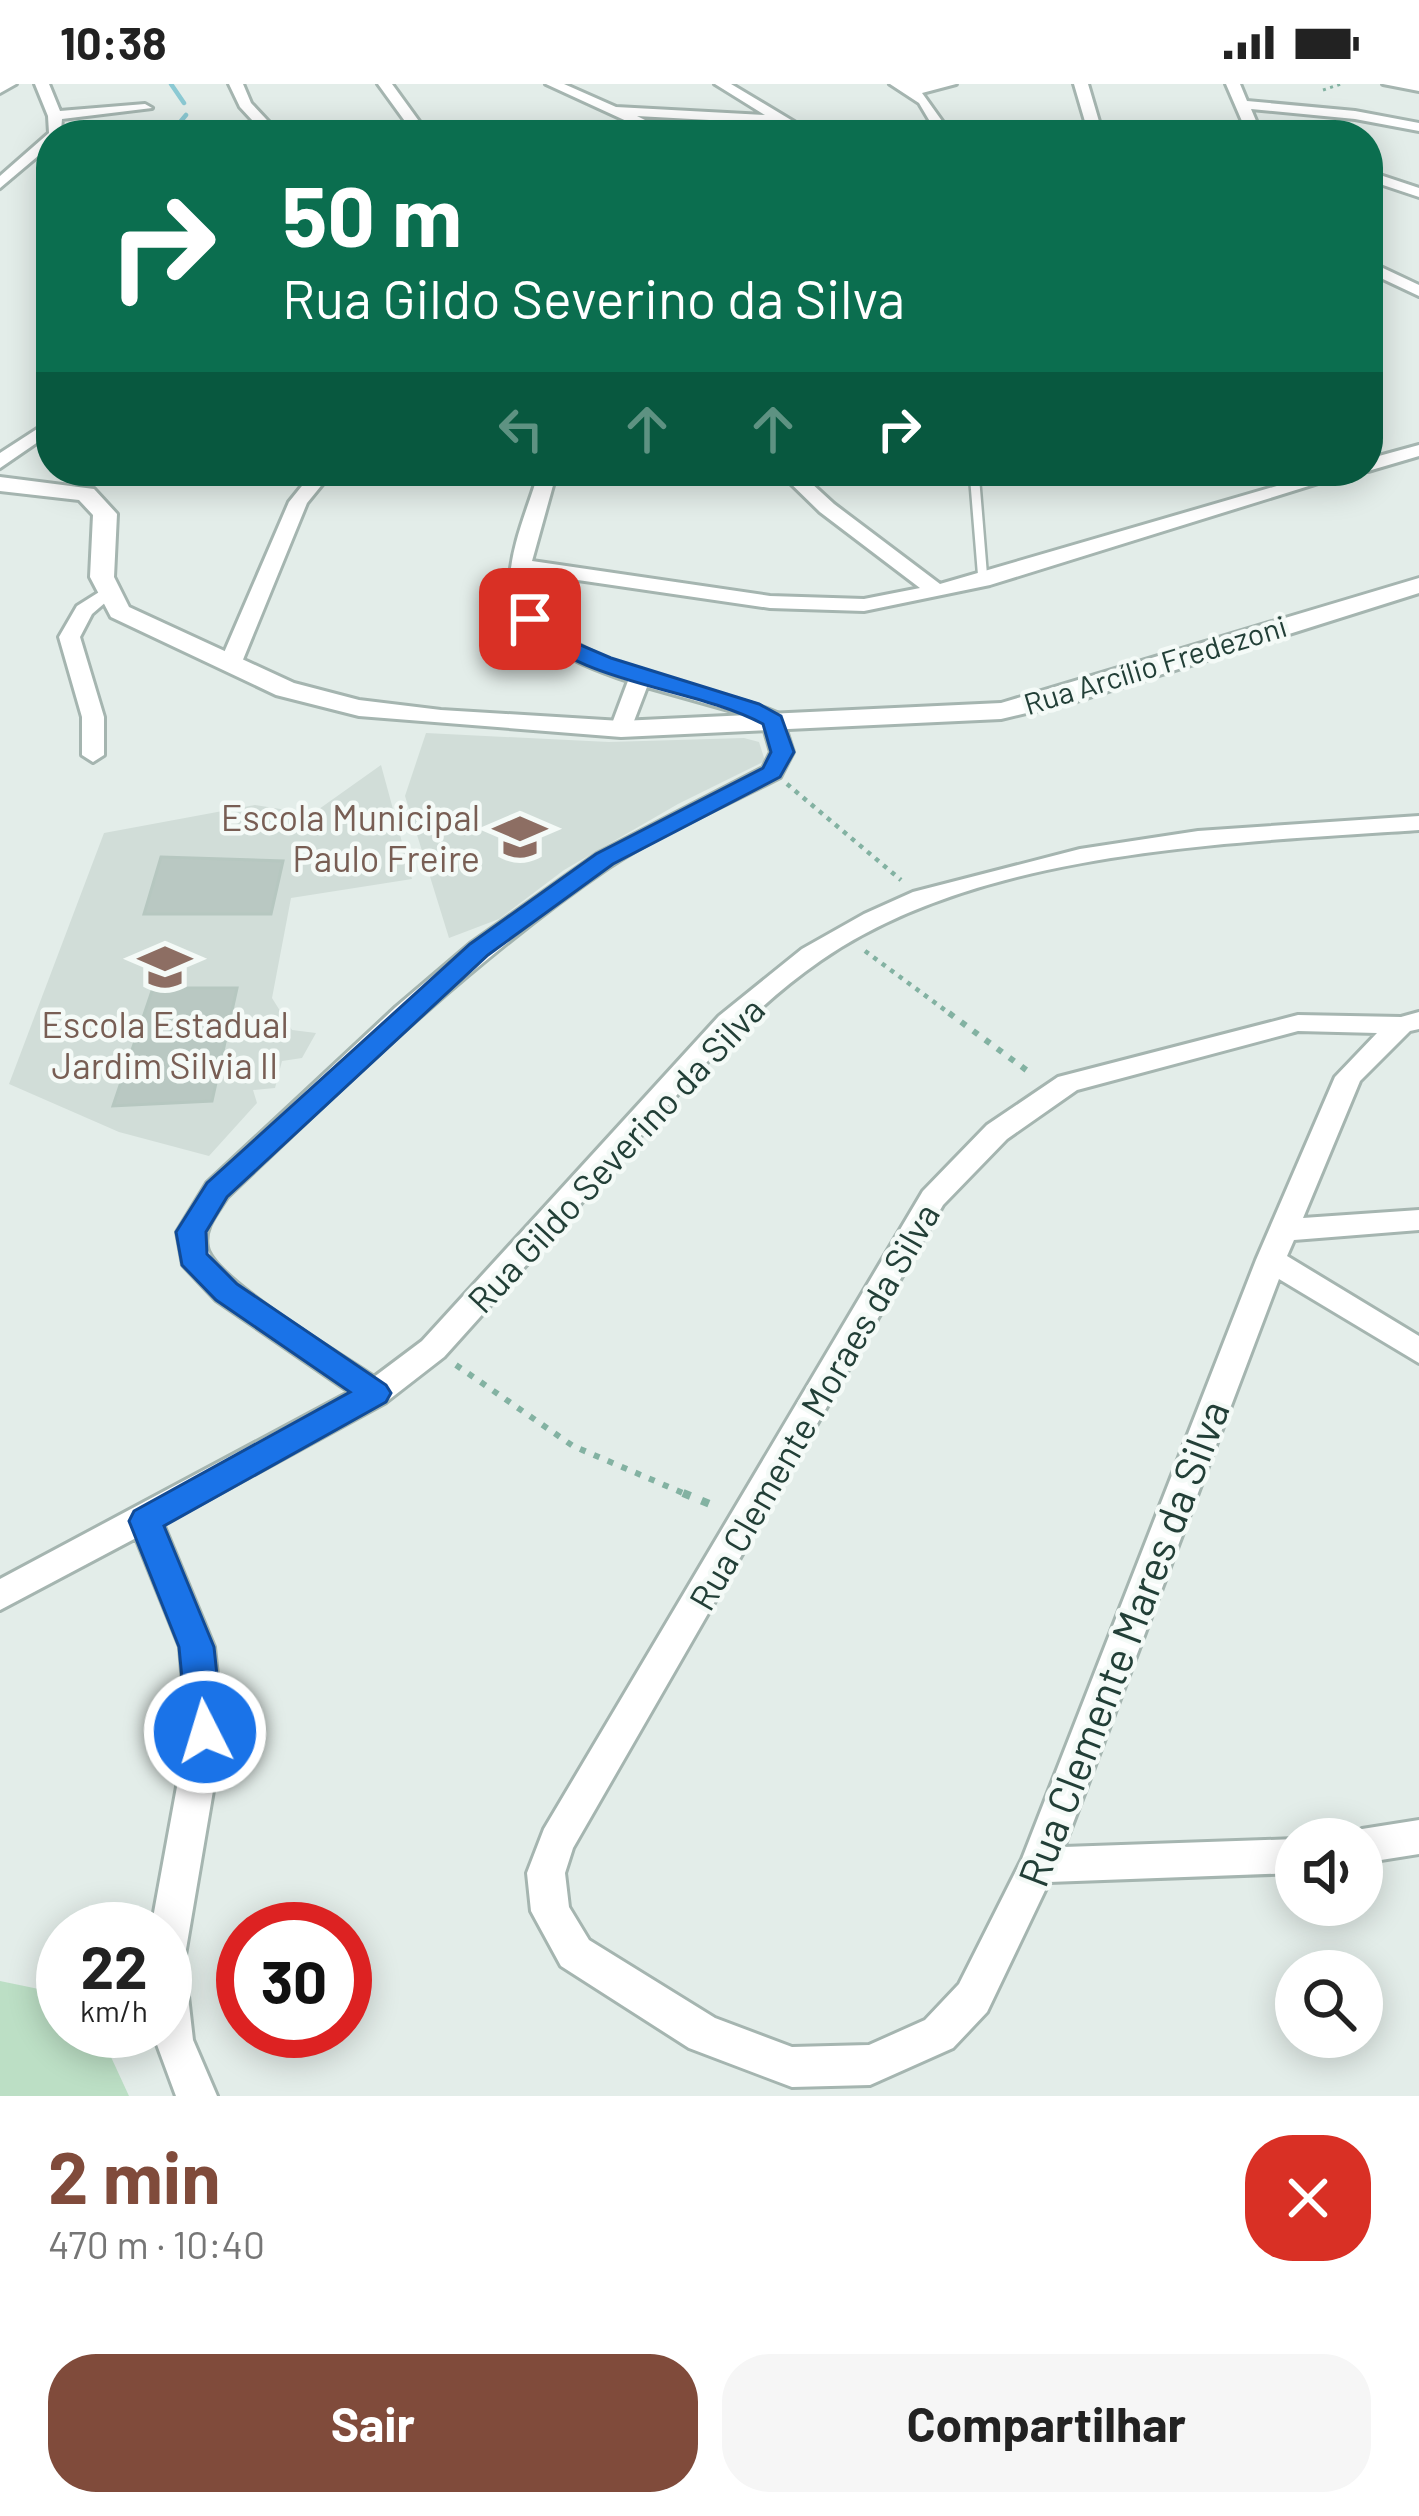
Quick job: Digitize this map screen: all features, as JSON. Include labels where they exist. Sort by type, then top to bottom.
[{"type":"street","points":[[0,89],[9,84]]},
{"type":"street","points":[[42,84],[55,120]]},
{"type":"street","points":[[236,84],[260,120]]},
{"type":"street","points":[[385,84],[411,120]]},
{"type":"street","points":[[553,84],[634,120]]},
{"type":"street","points":[[722,84],[783,120]]},
{"type":"street","points":[[897,84],[913,92],[938,120]]},
{"type":"street","points":[[913,92],[949,84]]},
{"type":"street","points":[[1081,84],[1092,120]]},
{"type":"street","points":[[1233,84],[1248,120]]},
{"type":"street","points":[[1390,84],[1419,87]]},
{"type":"street","points":[[1240,104],[1382,120]]},
{"type":"street","points":[[56,116],[145,108]]},
{"type":"street","points":[[613,111],[783,120]]},
{"type":"street","points":[[1383,120],[1419,127]]},
{"type":"street","points":[[0,184],[36,153]]},
{"type":"street","points":[[1383,180],[1419,193]]},
{"type":"street","points":[[1383,274],[1419,292]]},
{"type":"street","points":[[0,463],[36,436]]},
{"type":"street","points":[[1383,460],[1419,449]]},
{"type":"street","points":[[0,484],[75,490],[105,514],[100,580],[104,595],[79,611],[68,632],[71,658],[94,719],[93,755]]},
{"type":"street","points":[[231,662],[298,502],[311,486]]},
{"type":"street","points":[[375,1393],[227,1292],[193,1257],[191,1232],[217,1190],[405,1013],[514,923],[604,859],[772,772],[782,752],[773,720],[728,701],[640,678],[557,642],[530,619],[519,586],[544,486]]},
{"type":"street","points":[[803,486],[936,590]]},
{"type":"street","points":[[523,566],[810,606],[864,605],[982,581],[1298,486]]},
{"type":"street","name":"Rua Arcílio Fredezoni","points":[[104,595],[120,612],[284,689],[359,708],[441,718],[620,729],[1001,711],[1068,695],[1419,584]]},
{"type":"street","points":[[620,729],[640,678]]},
{"type":"street","name":"Rua Gildo Severino da Silva","points":[[0,1596],[375,1393],[433,1349],[728,1022],[811,955],[844,935],[922,897],[1080,856],[1198,838],[1419,823]]},
{"type":"street","name":"Rua Clemente Moraes da Silva","points":[[704,2034],[575,1953],[550,1911],[546,1873],[557,1841],[933,1198],[997,1132],[1055,1091],[1126,1065],[1298,1023],[1410,1023]]},
{"type":"street","name":"Rua Clemente Mares da Silva","points":[[704,2034],[793,2067],[870,2065],[939,2034],[974,1998],[1038,1865],[1278,1245],[1348,1077],[1410,1023]]},
{"type":"street","points":[[1278,1245],[1419,1220]]},
{"type":"street","points":[[1278,1245],[1419,1351]]},
{"type":"street","points":[[146,1521],[197,1647],[205,1732],[165,1961],[173,2041],[196,2096]]},
{"type":"street","points":[[1383,1843],[1419,1838]]},
{"type":"street","points":[[1038,1865],[1275,1857]]},
{"type":"lane","points":[[975,486],[982,581]]},
{"type":"path","points":[[772,772],[922,897]]},
{"type":"path","points":[[844,935],[1055,1091]]},
{"type":"path","points":[[433,1349],[573,1446],[748,1520]]},
{"type":"shaded area","name":"Escola Municipal Paulo Freire","points":[[426,733],[609,742],[744,738],[759,742],[765,761],[678,804],[564,870],[499,919],[449,938],[405,796]]},
{"type":"shaded area","name":"Escola Estadual Jardim Silvia II","points":[[381,765],[412,879],[291,898],[272,998],[292,1030],[316,1033],[302,1058],[282,1061],[275,1088],[253,1090],[257,1103],[209,1156],[119,1132],[9,1084],[104,833],[255,805],[312,814]]},
{"type":"green space","points":[[0,1981],[36,1988],[36,2058],[111,2058],[129,2096],[0,2096]]},
{"type":"building","points":[[161,857],[283,861],[271,914],[144,914]]},
{"type":"building","points":[[153,988],[237,988],[212,1101],[113,1106]]},
{"type":"waterway","points":[[171,84],[184,103]]},
{"type":"waterway","points":[[182,120],[186,115]]},
{"type":"place","name":"Escola Municipal Paulo Freire","points":[[520,837]]},
{"type":"place","name":"Escola Estadual Jardim Silvia II","points":[[165,967]]},
{"type":"route","points":[[205,1732],[197,1647],[146,1521],[375,1393],[227,1292],[193,1257],[191,1232],[217,1190],[479,950],[604,859],[772,772],[782,752],[773,720],[752,709],[603,663],[557,642],[530,619]]}]
